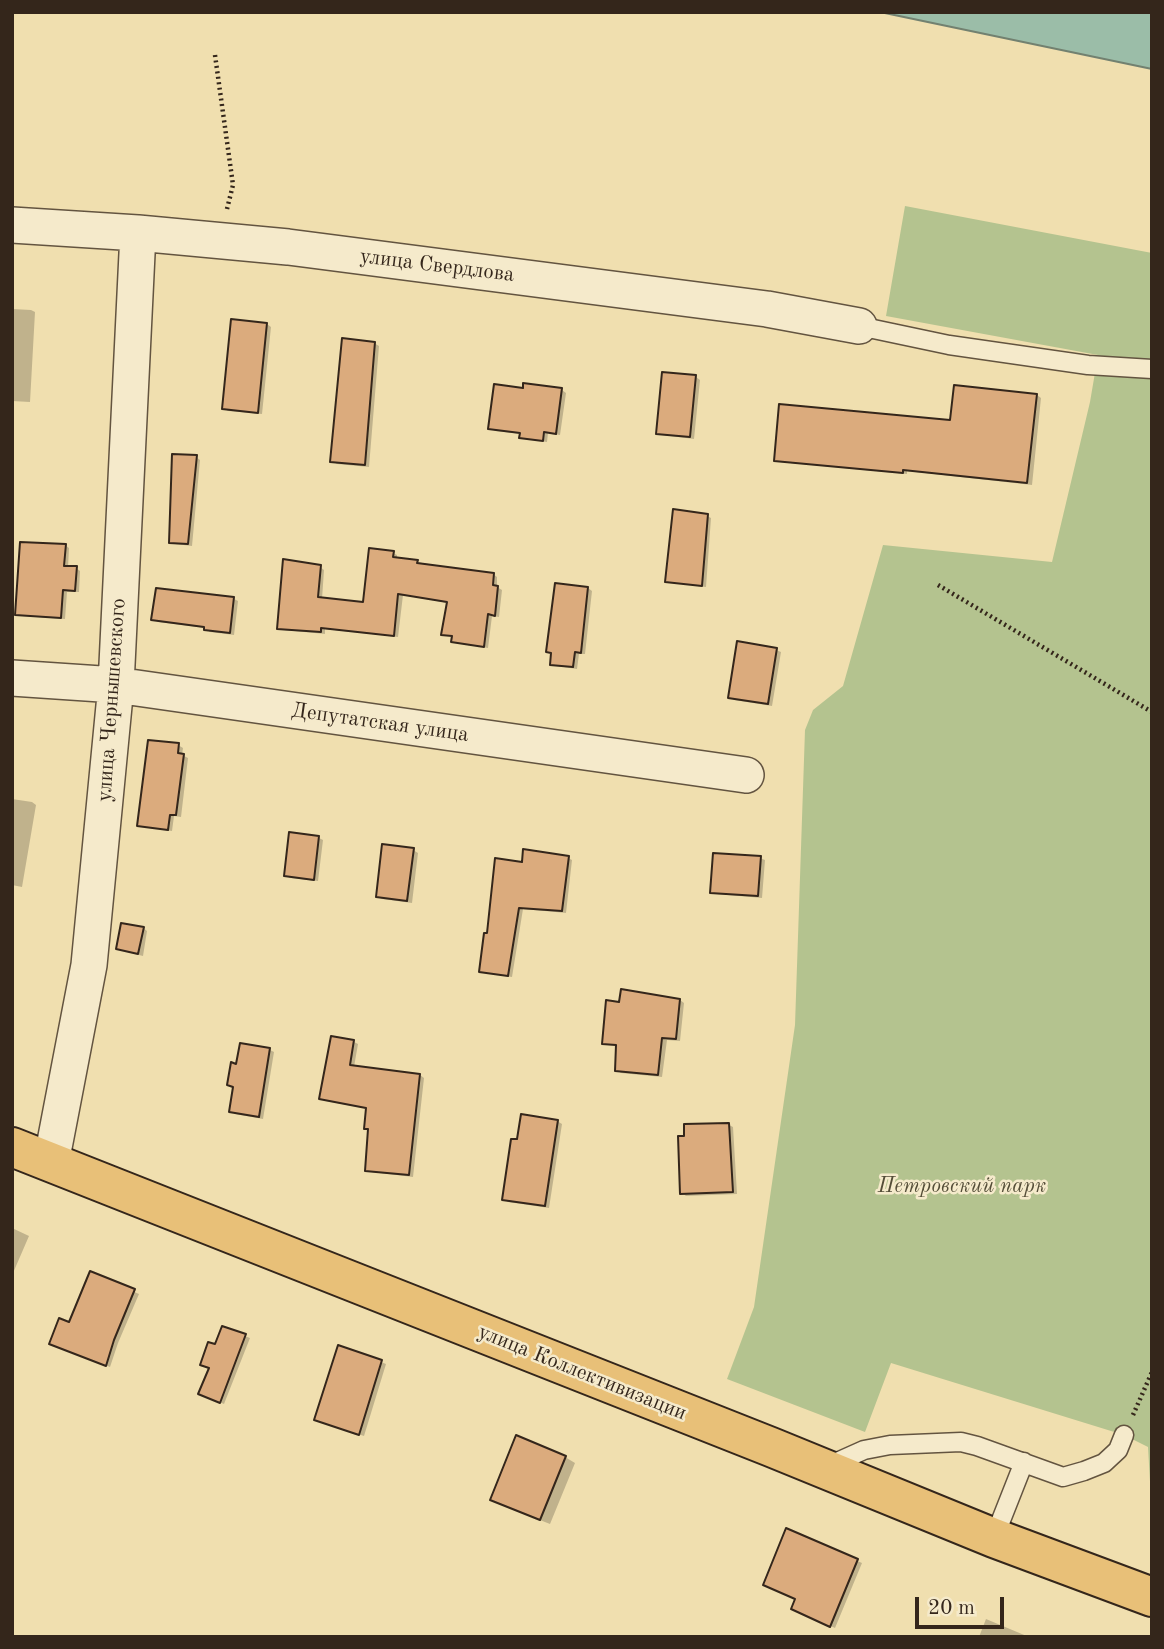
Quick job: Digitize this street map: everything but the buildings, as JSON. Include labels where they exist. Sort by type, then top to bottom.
[{"type":"main road","name":"улица Коллективизации","points":[[12,1147],[994,1538],[1152,1597]]},
{"type":"street","name":"улица Свердлова","points":[[12,225],[288,247],[767,309],[859,326]]},
{"type":"street","name":"улица Чернышевского","points":[[51,1163],[89,965],[116,685],[138,233]]},
{"type":"street","name":"Депутатская улица","points":[[12,678],[116,685],[746,775]]},
{"type":"lane","points":[[859,326],[949,345],[1088,365],[1152,369]]},
{"type":"lane","points":[[822,1468],[864,1450],[890,1445],[961,1442],[1063,1477],[1104,1463],[1118,1450],[1124,1435]]},
{"type":"lane","points":[[994,1538],[1024,1462]]},
{"type":"path","points":[[215,55],[233,185],[219,241]]},
{"type":"path","points":[[938,585],[1152,712]]},
{"type":"path","points":[[1124,1435],[1152,1372]]},
{"type":"green space","name":"Петровский парк","points":[[905,206],[1152,253],[1152,1516],[1148,1447],[1124,1435],[891,1363],[865,1432],[727,1379],[754,1307],[795,1025],[805,730],[813,710],[843,686],[883,545],[1052,562],[1090,402],[1098,355],[886,316]]},
{"type":"shaded area","points":[[880,12],[1152,12],[1152,69]]}]
